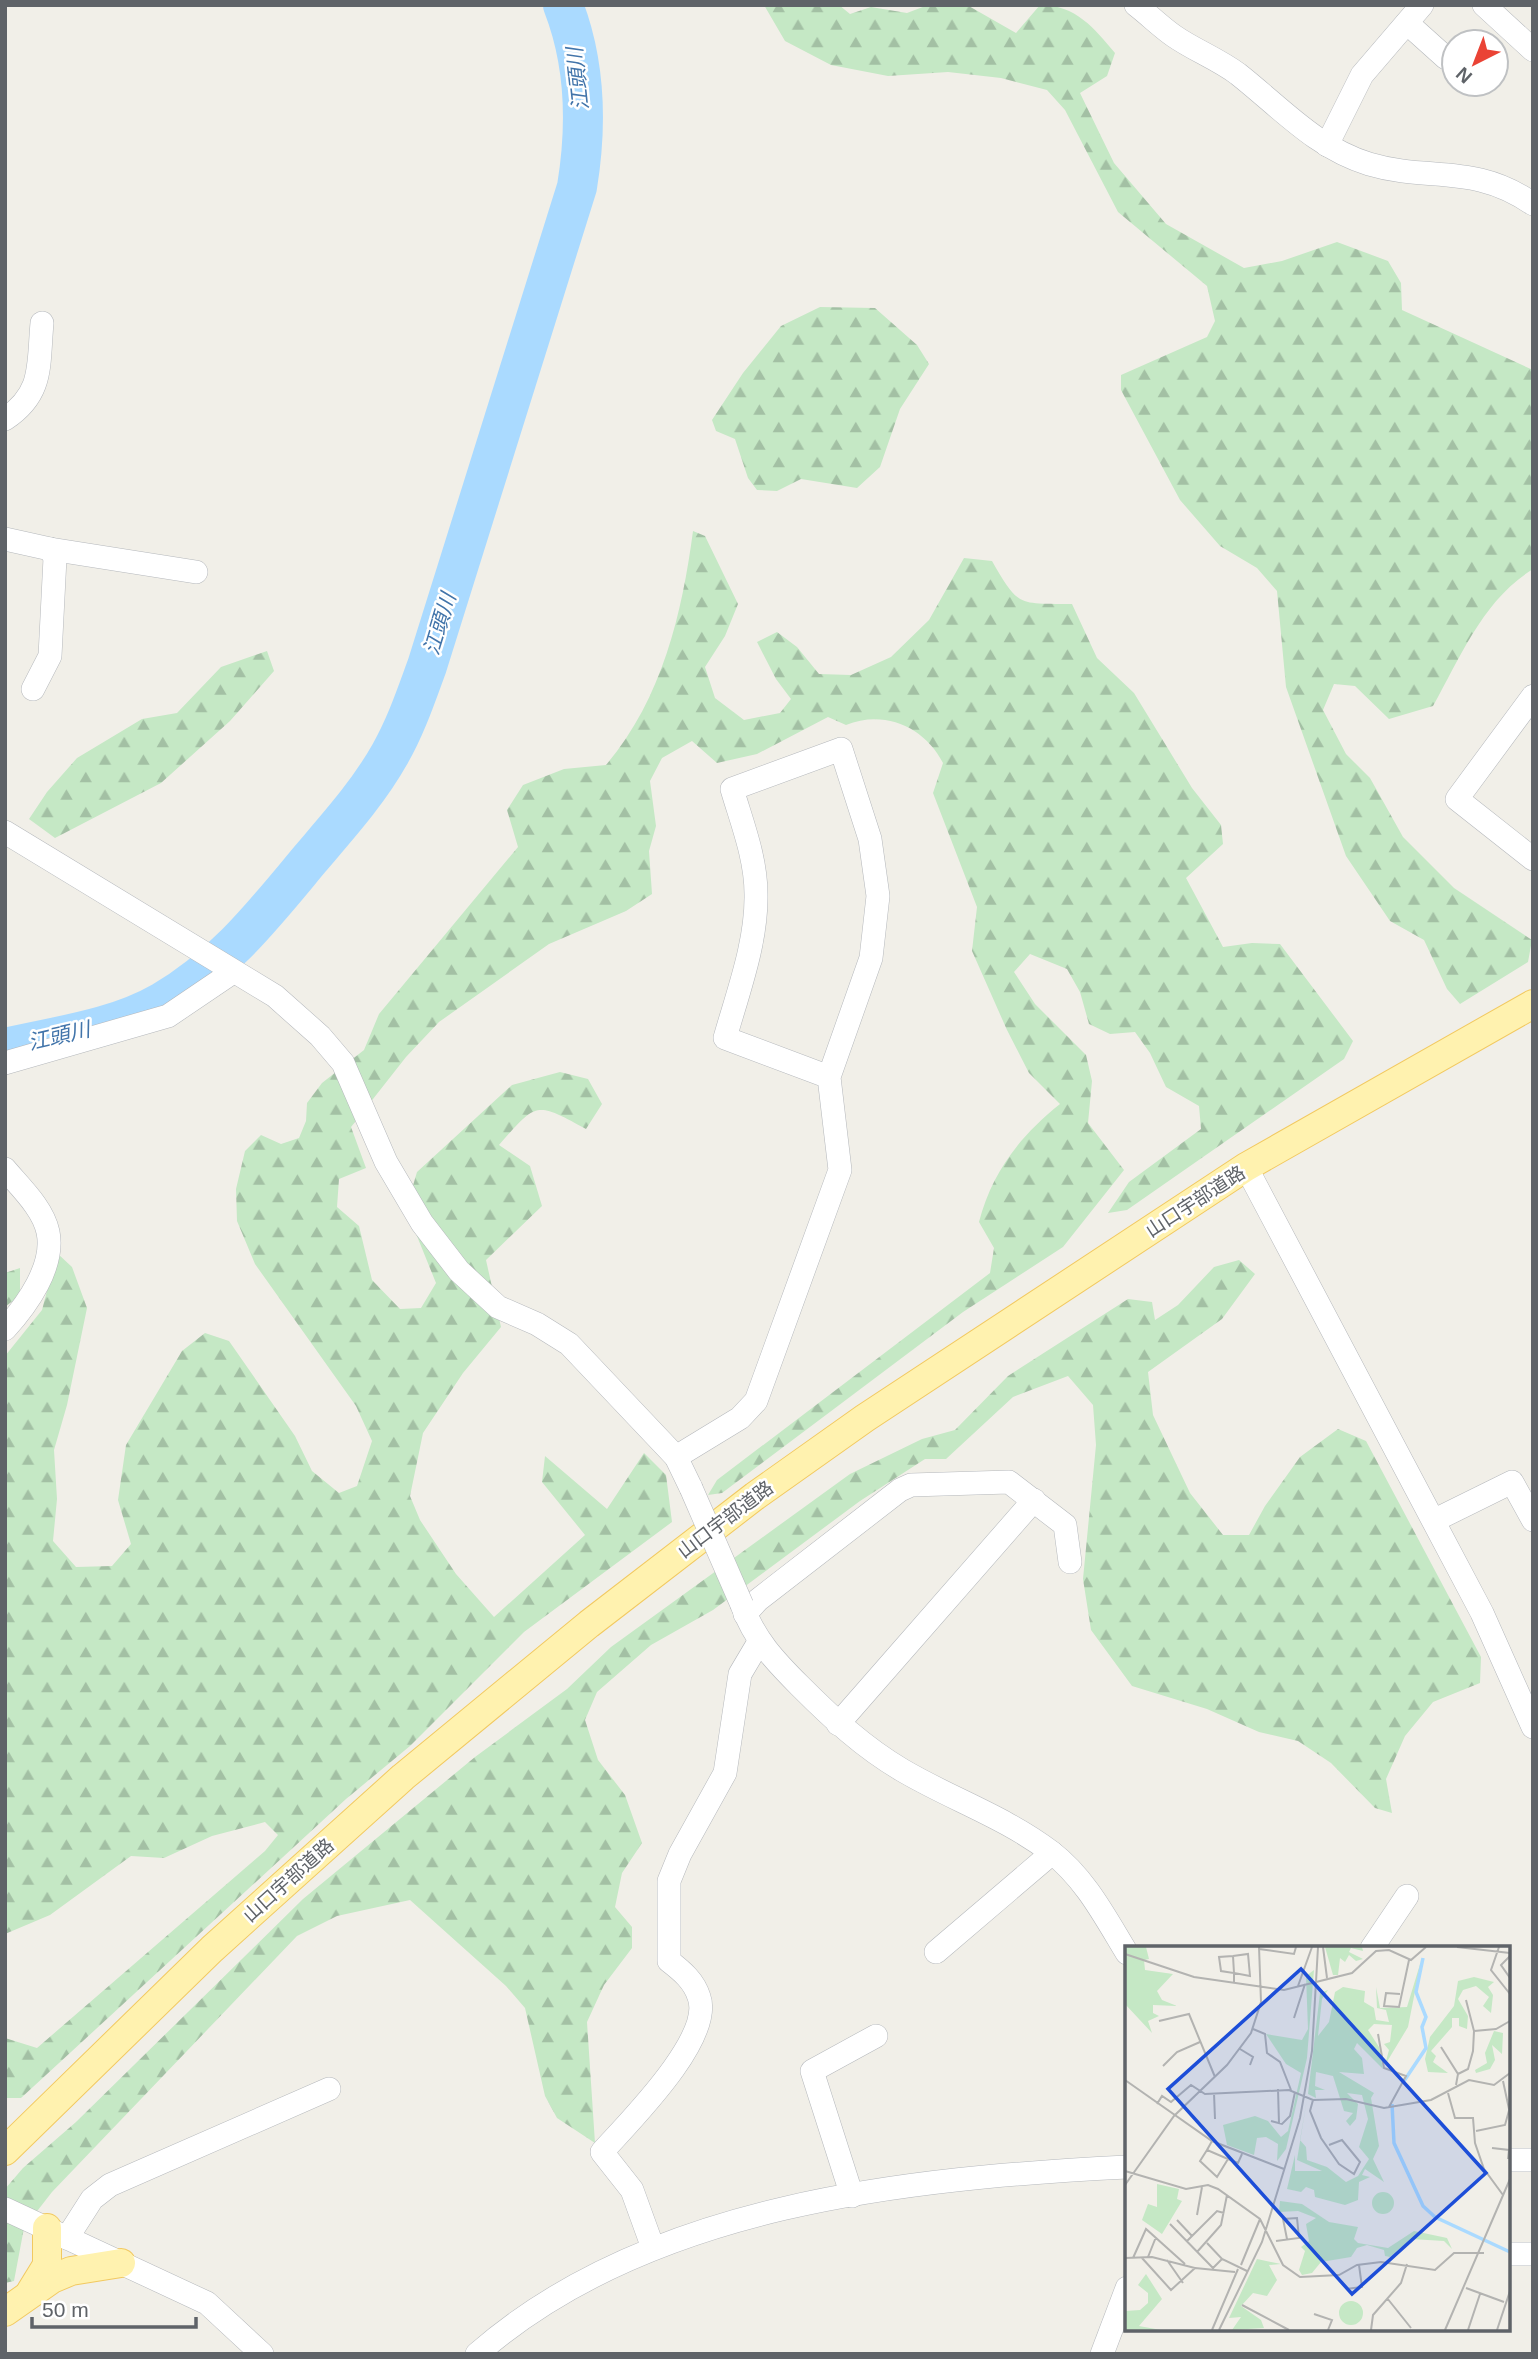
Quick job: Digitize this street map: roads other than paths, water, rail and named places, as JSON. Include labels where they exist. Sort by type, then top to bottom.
[{"type":"main road","name":"山口宇部道路","points":[[5,2151],[212,1949],[383,1795],[589,1625],[755,1496],[864,1418],[1246,1167],[1533,1004]]},
{"type":"main road","points":[[28,2295],[47,2265],[51,2230]]},
{"type":"main road","points":[[5,2312],[28,2295],[71,2271],[121,2263]]},
{"type":"street","points":[[1136,5],[1173,36],[1236,73],[1296,125],[1327,145],[1380,166],[1471,176],[1514,190],[1533,204]]},
{"type":"street","points":[[1484,5],[1533,50]]},
{"type":"street","points":[[1327,145],[1362,75],[1414,14],[1440,50]]},
{"type":"street","points":[[5,419],[27,400],[36,388],[42,323]]},
{"type":"street","points":[[5,539],[196,572]]},
{"type":"street","points":[[33,689],[50,656],[55,558],[50,548]]},
{"type":"street","points":[[1533,696],[1457,799],[1533,859]]},
{"type":"street","points":[[676,1457],[740,1418],[756,1401],[840,1170],[829,1077],[871,958],[877,897],[870,839],[841,749],[732,789],[751,853],[756,895],[748,955],[725,1038],[829,1077]]},
{"type":"street","points":[[5,832],[275,996],[320,1036],[343,1063],[386,1162],[422,1223],[459,1270],[498,1307],[537,1324],[569,1344],[676,1457],[759,1642],[838,1724],[868,1749],[904,1771],[999,1818],[1052,1853],[1086,1886],[1125,1950]]},
{"type":"street","points":[[5,1063],[167,1016],[230,971]]},
{"type":"street","points":[[1246,1167],[1435,1520],[1482,1613],[1533,1727]]},
{"type":"street","points":[[5,1169],[38,1209],[48,1232],[47,1254],[38,1283],[5,1329]]},
{"type":"street","points":[[744,1609],[900,1490],[911,1485],[1009,1482],[1065,1525],[1070,1562]]},
{"type":"street","points":[[1435,1520],[1512,1482],[1533,1520]]},
{"type":"street","points":[[838,1724],[1034,1500]]},
{"type":"street","points":[[653,2248],[632,2190],[602,2152],[658,2090],[701,2018],[700,1999],[695,1990],[686,1974],[669,1961],[666,1934],[669,1881],[680,1854],[725,1773],[740,1674],[759,1642]]},
{"type":"street","points":[[936,1952],[1052,1853]]},
{"type":"street","points":[[1373,1946],[1407,1896]]},
{"type":"street","points":[[852,2196],[812,2071],[876,2036]]},
{"type":"street","points":[[51,2230],[110,2185],[329,2089]]},
{"type":"street","points":[[1510,2160],[1533,2160]]},
{"type":"street","points":[[477,2354],[551,2301],[608,2268],[653,2248],[768,2214],[852,2196],[985,2176],[1125,2166]]},
{"type":"street","points":[[5,2209],[207,2303],[262,2354]]},
{"type":"street","points":[[1510,2254],[1533,2254]]},
{"type":"street","points":[[1102,2354],[1125,2293]]},
{"type":"waterway","name":"江頭川","points":[[5,1048],[85,1031],[125,1019],[162,1002],[205,972],[260,918],[342,821],[372,782],[396,743],[427,666],[577,187],[582,141],[582,95],[576,50],[563,5]]}]
